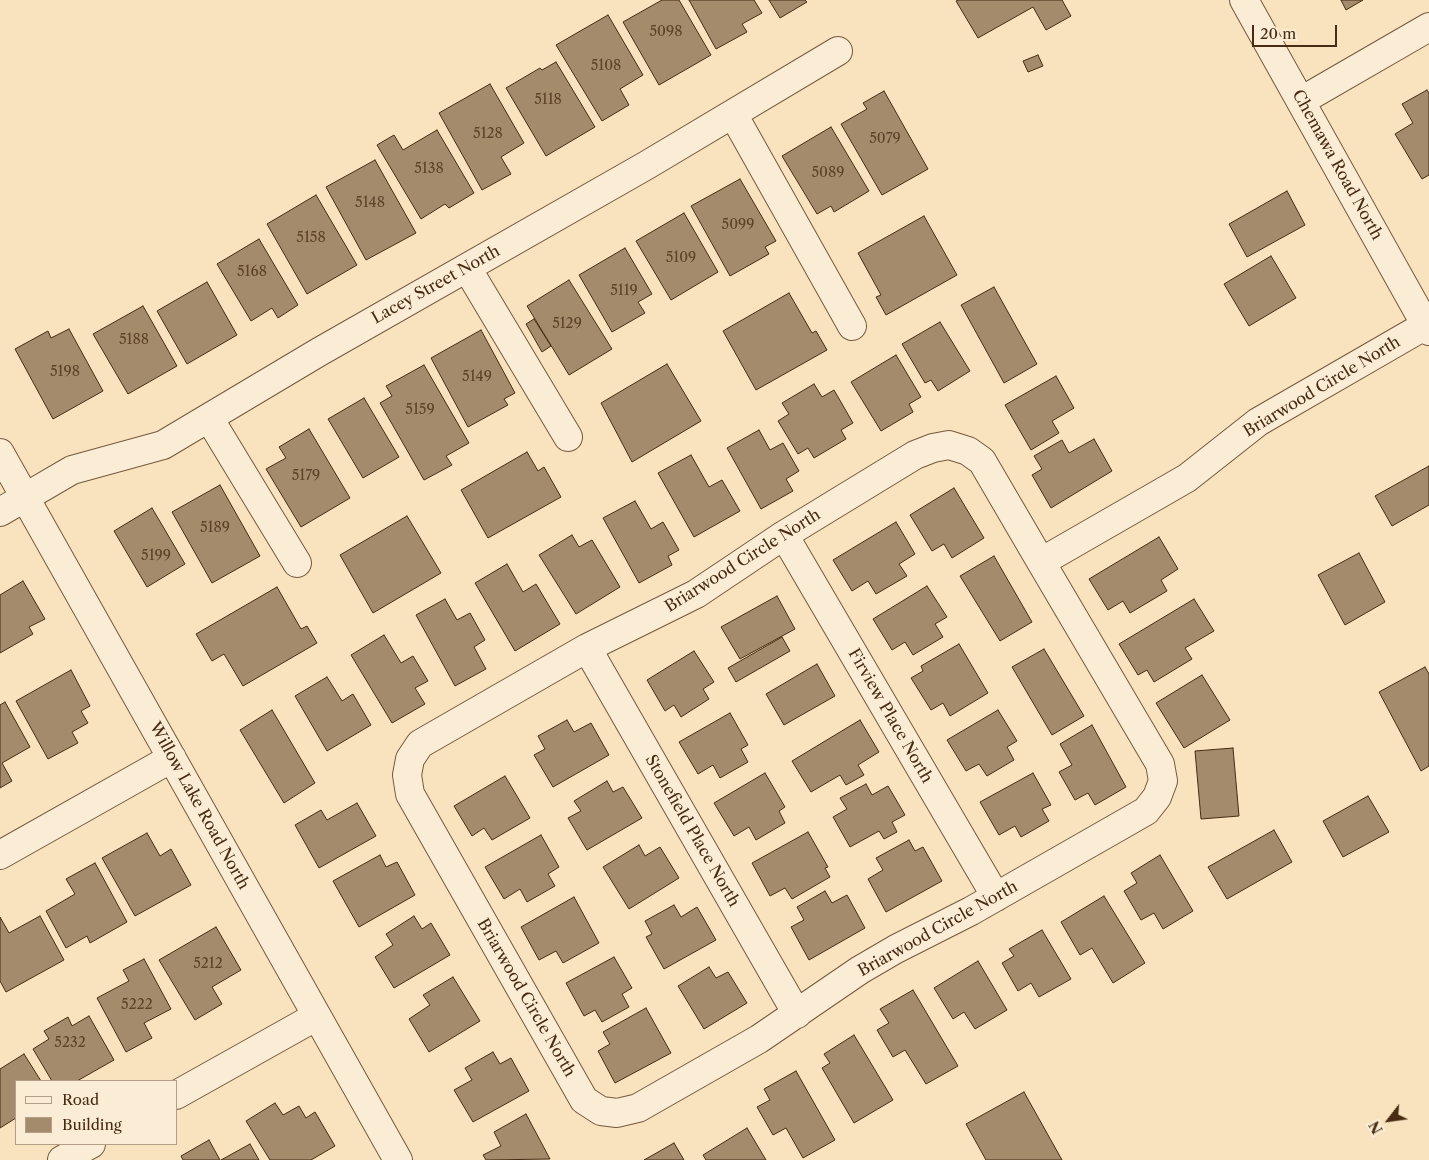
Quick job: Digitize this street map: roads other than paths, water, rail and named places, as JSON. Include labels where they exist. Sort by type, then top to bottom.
[{"type":"street","name":"Chemawa Road North","points":[[1244,0],[1427,328]]},
{"type":"street","points":[[1301,101],[1429,26]]},
{"type":"street","name":"Lacey Street North","points":[[0,512],[72,470],[163,445],[838,51]]},
{"type":"street","points":[[733,114],[852,326]]},
{"type":"street","points":[[467,268],[568,437]]},
{"type":"street","name":"Briarwood Circle North","points":[[1041,562],[1187,478],[1258,422],[1427,328]]},
{"type":"street","points":[[209,418],[297,563]]},
{"type":"street","name":"Briarwood Circle North","points":[[949,445],[968,450],[982,462],[1142,730],[1160,764],[1163,781],[1157,797],[1146,811],[996,897],[860,970],[759,1039],[638,1108],[617,1113],[601,1111],[584,1100],[410,794],[407,775],[410,759],[420,744],[587,648],[696,594],[784,535],[915,455],[933,448],[949,445]]},
{"type":"street","name":"Willow Lake Road North","points":[[0,453],[398,1160]]},
{"type":"street","name":"Firview Place North","points":[[784,535],[996,897]]},
{"type":"street","name":"Stonefield Place North","points":[[587,648],[797,1014]]},
{"type":"street","points":[[0,854],[172,758]]},
{"type":"street","points":[[178,1094],[317,1016]]},
{"type":"street","points":[[62,1160],[88,1145]]}]
